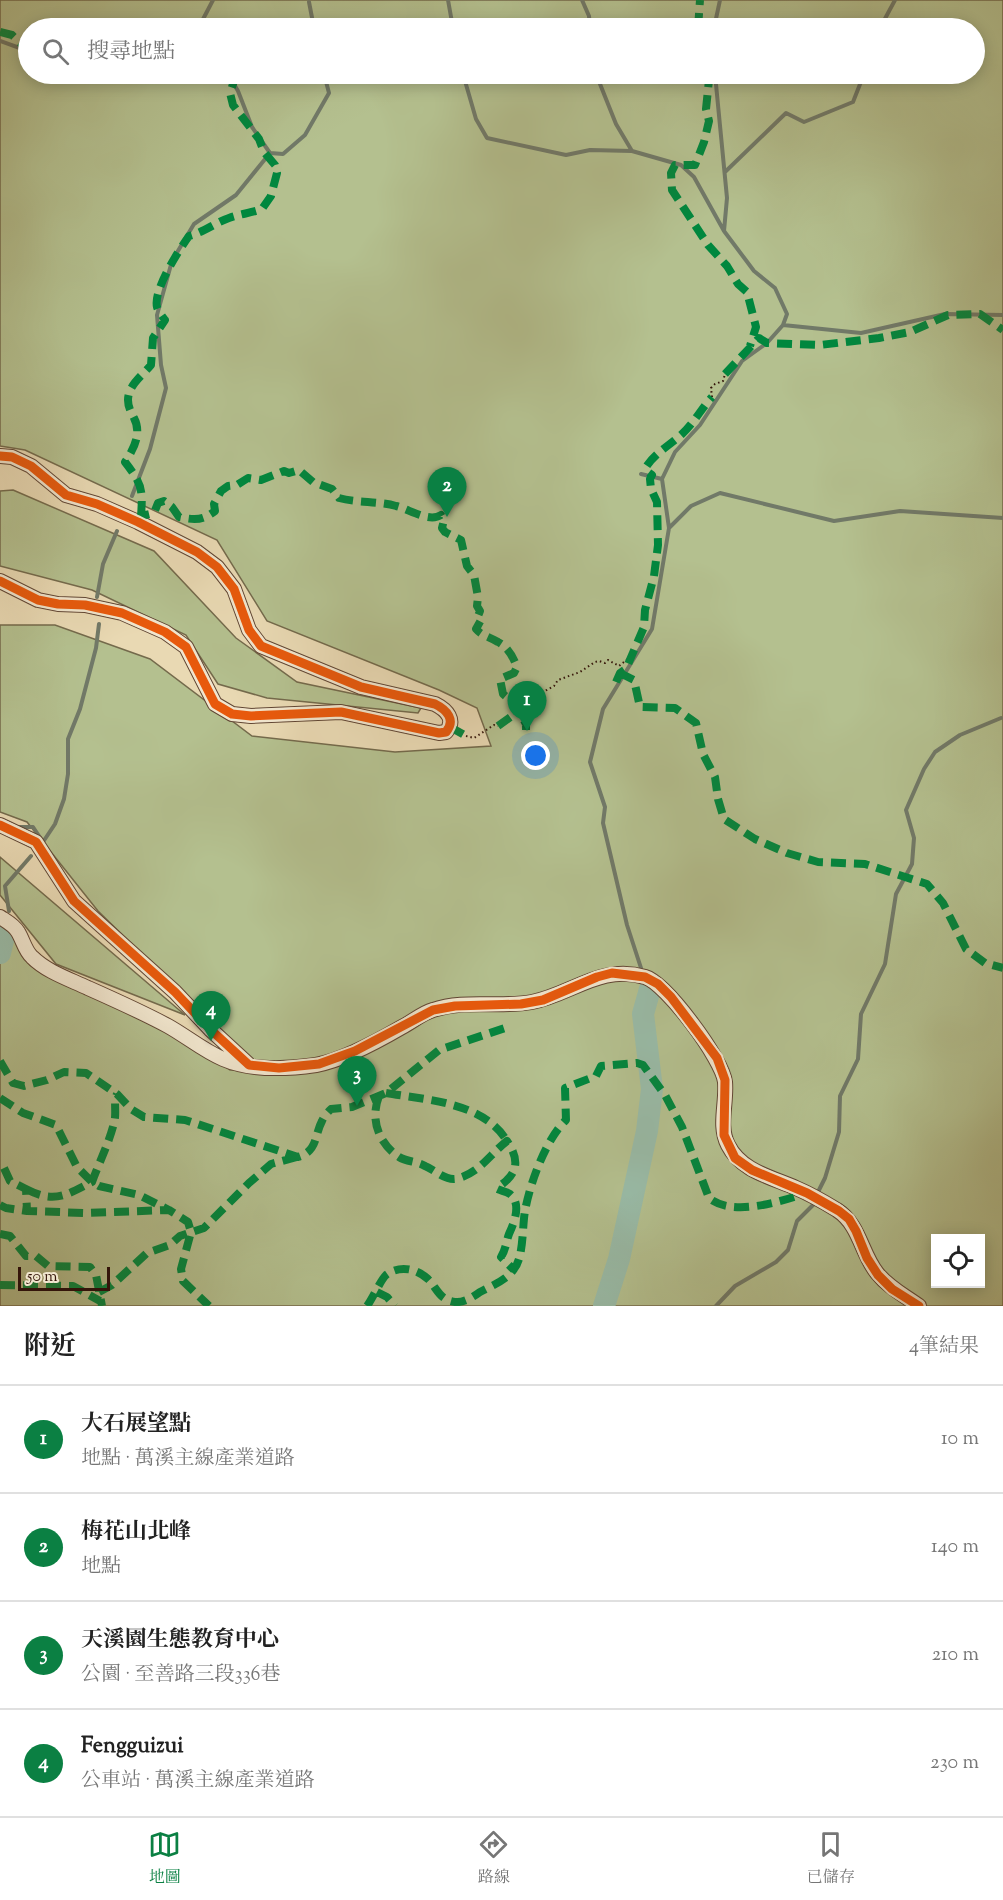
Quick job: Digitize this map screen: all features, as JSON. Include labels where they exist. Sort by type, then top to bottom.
[{"type":"street","points":[[0,456],[12,457],[31,466],[66,495],[97,504],[197,552],[217,567],[234,589],[249,630],[261,646],[361,687],[435,704],[445,709],[450,718],[450,727],[446,732],[439,733],[341,712],[251,716],[232,714],[215,704],[186,647],[165,632],[122,613],[86,605],[58,604],[38,600],[0,581]]},
{"type":"street","points":[[0,825],[36,842],[74,901],[175,992],[249,1065]]},
{"type":"street","points":[[0,917],[16,929],[30,956],[51,971],[169,1026],[223,1059],[279,1068],[319,1064],[355,1052],[433,1010],[456,1006],[521,1004],[543,1000],[612,973],[645,977],[658,984],[671,997],[717,1058],[725,1080],[723,1135],[735,1158],[752,1170],[807,1193],[849,1219],[867,1258],[878,1275],[892,1289],[919,1306]]},
{"type":"path","points":[[712,396],[711,388],[723,381],[725,374]]},
{"type":"path","points":[[534,697],[554,686],[558,680],[580,672],[596,662],[605,663],[608,660],[619,666],[629,658]]},
{"type":"path","points":[[466,736],[474,738],[494,725],[498,726]]},
{"type":"green space","points":[[0,0],[1003,0],[1003,1306],[0,1306],[0,926],[11,933],[30,965],[45,975],[179,1036],[230,1070],[250,1070],[226,1036],[98,911],[27,822],[0,812],[0,625],[55,625],[150,659],[252,736],[395,752],[491,746],[477,708],[439,690],[267,621],[217,540],[25,450],[0,446]]},
{"type":"green space","points":[[13,490],[154,551],[236,638],[297,682],[421,708],[418,713],[267,698],[218,684],[186,635],[92,590],[0,566],[0,491]]},
{"type":"green space","points":[[0,857],[185,1015],[56,964],[0,895]]},
{"type":"waterway","points":[[204,18],[213,0]]},
{"type":"waterway","points":[[448,0],[451,18]]},
{"type":"waterway","points":[[582,0],[589,18]]},
{"type":"waterway","points":[[716,18],[720,0]]},
{"type":"waterway","points":[[885,18],[895,0]]},
{"type":"waterway","points":[[309,2],[312,18]]},
{"type":"waterway","points":[[0,41],[18,47]]},
{"type":"waterway","points":[[132,496],[150,449],[166,388],[161,365],[157,315],[172,261],[194,224],[236,195],[270,153],[252,127],[234,84]]},
{"type":"waterway","points":[[270,153],[283,154],[305,135],[329,93],[327,84]]},
{"type":"waterway","points":[[466,84],[476,119],[487,138],[566,155],[590,150],[632,151],[681,165],[694,177],[724,231]]},
{"type":"waterway","points":[[600,84],[616,124],[632,151]]},
{"type":"waterway","points":[[641,968],[627,925],[603,823],[605,807],[590,762],[603,709],[652,629],[669,528],[662,479],[675,452],[700,425],[742,361],[767,343],[783,325],[787,314],[775,288],[754,271],[724,231],[727,198],[716,84]]},
{"type":"waterway","points":[[725,172],[786,113],[804,122],[853,102],[860,84]]},
{"type":"waterway","points":[[783,325],[861,333],[945,314],[1003,315]]},
{"type":"waterway","points":[[641,474],[662,479]]},
{"type":"waterway","points":[[669,528],[691,506],[720,493],[834,521],[900,511],[1003,518]]},
{"type":"waterway","points":[[97,597],[103,564],[117,531]]},
{"type":"waterway","points":[[17,827],[33,827],[43,842],[55,824],[64,799],[68,774],[68,739],[80,709],[96,648],[99,624]]},
{"type":"waterway","points":[[817,1194],[825,1178],[839,1132],[840,1096],[858,1059],[861,1014],[885,964],[896,894],[912,864],[914,838],[906,810],[924,769],[935,752],[960,735],[1001,718]]},
{"type":"waterway","points":[[9,911],[5,886],[31,856]]},
{"type":"waterway","points":[[0,953],[6,928]]},
{"type":"waterway","points":[[604,1306],[619,1259],[647,1131],[652,1089],[643,1014],[650,989]]},
{"type":"waterway","points":[[716,1306],[735,1286],[776,1262],[788,1250],[797,1221],[814,1204]]},
{"type":"marked path","points":[[699,18],[700,0]]},
{"type":"marked path","points":[[0,32],[12,35],[18,41]]},
{"type":"marked path","points":[[141,516],[140,487],[125,462],[137,435],[128,400],[133,385],[151,365],[153,338],[165,320],[157,307],[159,291],[173,260],[189,236],[229,218],[262,209],[271,196],[277,173],[275,165],[264,152],[259,139],[233,105],[230,93],[233,84]]},
{"type":"marked path","points":[[709,84],[706,109],[709,121],[704,142],[695,165],[675,165],[671,173],[672,190],[708,245],[727,266],[738,284],[747,292],[756,327],[750,346]]},
{"type":"marked path","points":[[725,374],[759,338],[767,343],[820,345],[879,338],[910,332],[948,315],[980,314],[1003,330]]},
{"type":"marked path","points":[[616,682],[620,673],[626,669],[644,627],[645,610],[654,576],[658,545],[657,502],[651,489],[652,475],[646,467],[658,453],[686,430],[712,397]]},
{"type":"marked path","points":[[138,522],[141,516],[154,513],[158,503],[164,501],[179,517],[202,518],[215,511],[214,504],[221,491],[228,486],[237,485],[248,478],[261,480],[284,471],[289,473],[299,470],[313,482],[332,489],[339,498],[389,504],[425,516],[441,515],[444,520],[442,528],[445,532],[461,540],[467,566],[474,575],[478,597],[477,606],[480,611],[478,616],[481,620],[476,629],[505,647],[517,667],[514,673],[500,679],[503,694],[515,704],[526,724],[526,730]]},
{"type":"marked path","points":[[620,673],[634,680],[640,707],[675,708],[696,723],[703,754],[715,777],[724,819],[755,839],[787,853],[818,862],[865,864],[927,884],[943,903],[966,949],[985,963],[1003,968]]},
{"type":"marked path","points":[[498,726],[534,697]]},
{"type":"marked path","points":[[450,727],[466,736]]},
{"type":"marked path","points":[[0,1061],[13,1083],[24,1086],[47,1080],[64,1072],[86,1073],[117,1094],[131,1109],[144,1117],[185,1120],[298,1157],[312,1147],[319,1127],[331,1109],[352,1107],[386,1093],[439,1050],[511,1026]]},
{"type":"marked path","points":[[367,1306],[386,1275],[396,1270],[407,1269],[418,1272],[428,1279],[445,1299],[455,1302],[471,1298],[511,1273],[520,1257],[525,1211],[535,1175],[552,1138],[566,1120],[565,1088],[596,1076],[601,1066],[637,1063],[643,1065],[665,1095],[682,1127],[709,1198],[719,1204],[743,1207],[770,1204],[806,1193]]},
{"type":"marked path","points":[[386,1093],[436,1101],[469,1111],[484,1118],[497,1128],[507,1141]]},
{"type":"marked path","points":[[26,1189],[36,1194],[53,1197],[67,1194],[92,1182],[112,1130],[117,1094]]},
{"type":"marked path","points":[[379,1096],[375,1113],[376,1122],[386,1145],[399,1157],[422,1164],[447,1178],[455,1179],[471,1173],[507,1141],[513,1151],[514,1171],[497,1189],[510,1194],[516,1203],[515,1219],[501,1257],[514,1270]]},
{"type":"marked path","points":[[0,1098],[23,1113],[56,1125],[77,1167],[92,1182],[99,1186],[139,1195],[169,1210]]},
{"type":"marked path","points":[[99,1292],[112,1285],[147,1253],[170,1245],[180,1236],[204,1228],[271,1164],[297,1157]]},
{"type":"marked path","points":[[4,1168],[10,1181],[26,1189],[27,1211]]},
{"type":"marked path","points":[[0,1205],[27,1211],[86,1213],[169,1210],[188,1222],[191,1232],[181,1269],[183,1281],[209,1306]]},
{"type":"marked path","points":[[0,1234],[10,1236],[26,1256],[36,1256],[48,1266],[90,1267],[96,1275],[102,1306]]},
{"type":"marked path","points":[[0,1285],[73,1286],[100,1301]]},
{"type":"marked path","points":[[377,1292],[387,1297],[395,1306]]},
{"type":"cycle path","points":[[0,456],[12,457],[31,466],[66,495],[97,504],[197,552],[217,567],[234,589],[249,630],[261,646],[361,687],[435,704],[449,716],[449,728],[446,732],[439,733],[341,712],[251,716],[232,714],[215,704],[186,647],[165,632],[122,613],[85,605],[58,604],[38,600],[0,581]]},
{"type":"cycle path","points":[[0,825],[36,842],[74,901],[175,992],[249,1065],[279,1068],[319,1064],[355,1051],[433,1010],[455,1006],[521,1004],[543,1000],[612,973],[645,977],[658,984],[671,997],[717,1058],[725,1080],[724,1135],[735,1158],[752,1170],[807,1193],[849,1219],[867,1258],[878,1275],[892,1289],[919,1306]]},
{"type":"place","name":"梅花山北峰","points":[[447,517]]},
{"type":"place","name":"大石展望點","points":[[527,731]]},
{"type":"place","name":"Fengguizui","points":[[211,1041]]},
{"type":"place","name":"天溪園生態教育中心","points":[[357,1106]]}]
